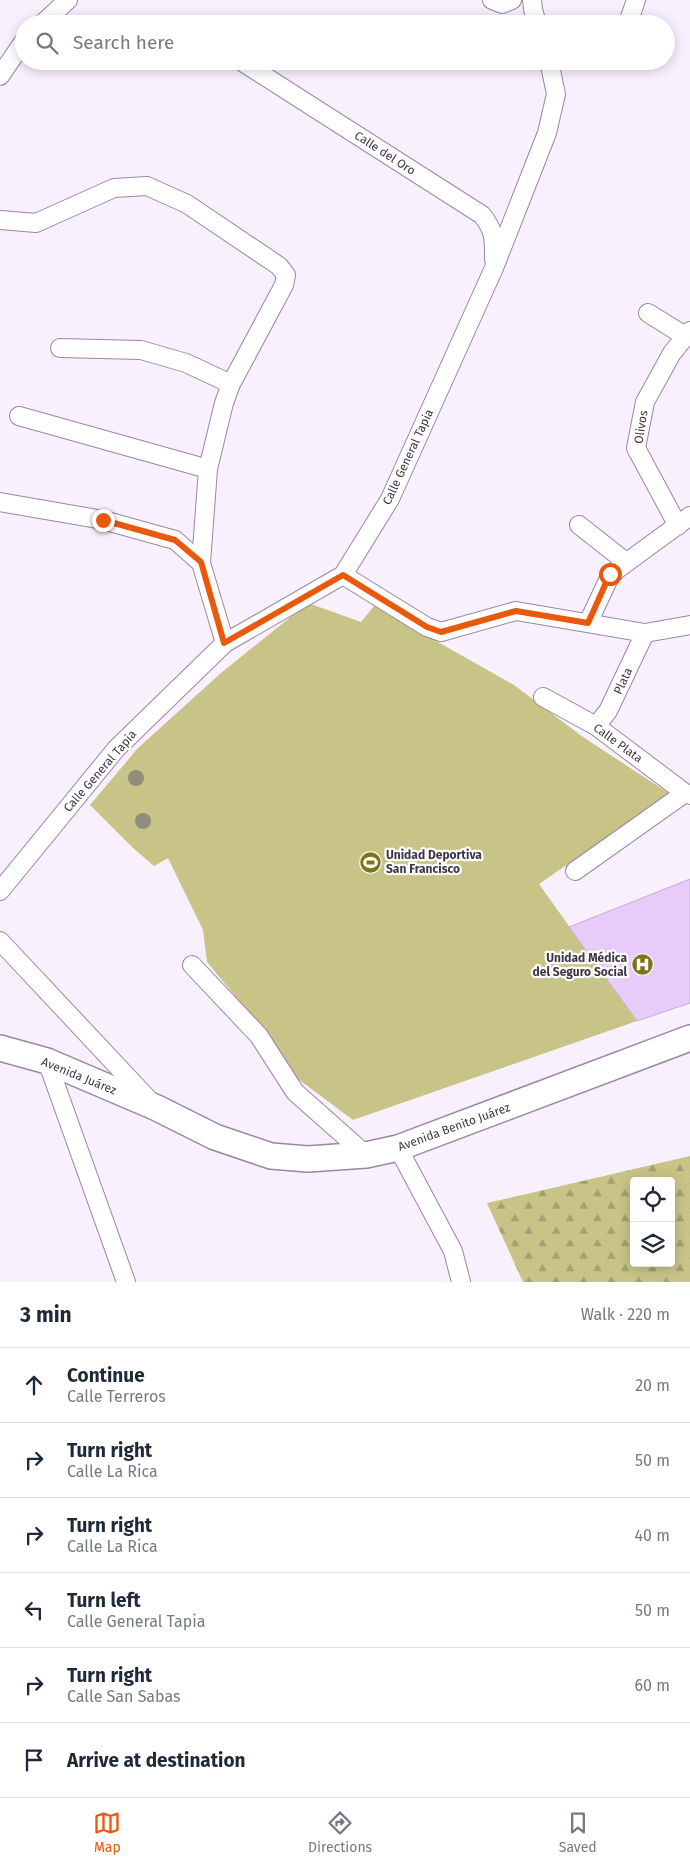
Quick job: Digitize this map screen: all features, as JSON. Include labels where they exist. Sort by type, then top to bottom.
[{"type":"main road","name":"Avenida Benito Juárez","points":[[157,1108],[215,1137],[271,1156],[308,1160],[366,1154],[398,1148],[690,1038]]},
{"type":"main road","name":"Avenida Juárez","points":[[0,1048],[46,1061],[157,1108]]},
{"type":"street","points":[[52,15],[68,0]]},
{"type":"street","points":[[492,0],[502,4],[512,0]]},
{"type":"street","points":[[532,0],[535,15]]},
{"type":"street","points":[[631,15],[636,0]]},
{"type":"street","points":[[0,76],[15,54]]},
{"type":"street","name":"Calle del Oro","points":[[255,70],[482,215],[490,225],[494,238],[494,268]]},
{"type":"street","name":"Calle General Tapia","points":[[0,891],[116,749],[224,643],[343,575],[390,499],[494,268],[547,132],[556,94],[551,70]]},
{"type":"street","points":[[0,220],[36,223],[114,188],[147,186],[187,204],[279,266],[286,275],[284,285],[231,384],[224,403],[208,469],[201,562],[224,643]]},
{"type":"street","points":[[648,313],[687,334]]},
{"type":"street","name":"Olivos","points":[[684,521],[636,448],[645,402],[672,352],[687,334]]},
{"type":"street","points":[[60,348],[141,350],[186,363],[231,384]]},
{"type":"street","points":[[19,416],[208,469]]},
{"type":"street","points":[[0,502],[103,520],[175,540],[201,562]]},
{"type":"street","points":[[588,623],[610,574],[684,521]]},
{"type":"street","points":[[579,525],[626,562]]},
{"type":"street","points":[[343,575],[427,627],[441,632],[516,611],[645,633],[690,625]]},
{"type":"street","name":"Plata","points":[[596,726],[608,711],[645,633]]},
{"type":"street","name":"Calle Plata","points":[[543,697],[596,726],[687,794]]},
{"type":"street","points":[[575,870],[687,794]]},
{"type":"street","points":[[0,941],[157,1108]]},
{"type":"street","points":[[192,964],[259,1036],[296,1092],[366,1154]]},
{"type":"street","points":[[46,1061],[126,1282]]},
{"type":"street","points":[[398,1148],[453,1251],[461,1282]]},
{"type":"green space","name":"Unidad Deportiva San Francisco","points":[[308,603],[361,622],[374,606],[514,685],[583,737],[670,794],[539,884],[637,1021],[353,1120],[298,1079],[267,1035],[207,962],[203,930],[168,858],[154,866],[90,805],[138,748],[221,673]]},
{"type":"green space","points":[[690,1156],[690,1282],[523,1282],[487,1203]]},
{"type":"building","name":"Unidad Médica del Seguro Social","points":[[690,879],[690,1003],[637,1021],[569,927]]},
{"type":"place","name":"Unidad Deportiva San Francisco","points":[[370,862]]},
{"type":"place","name":"Unidad Médica del Seguro Social","points":[[643,965]]},
{"type":"route","points":[[103,520],[175,540],[201,562],[224,643],[343,575],[427,627],[441,632],[516,611],[588,623],[610,574]]}]
